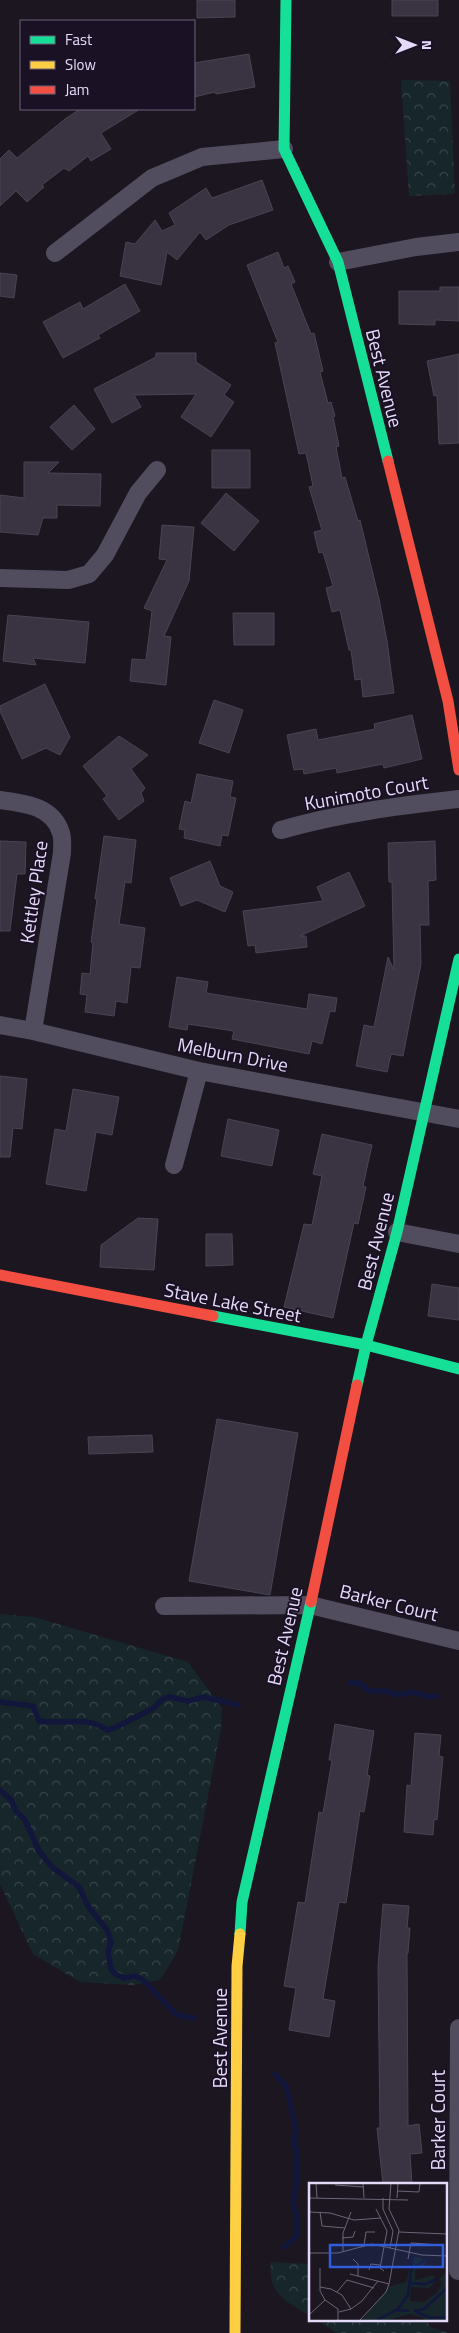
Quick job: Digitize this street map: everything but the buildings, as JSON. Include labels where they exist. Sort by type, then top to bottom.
[{"type":"street","name":"Best Avenue","points":[[286,0],[284,149],[338,262],[454,700],[459,770]]},
{"type":"street","points":[[55,253],[152,178],[202,157],[284,149]]},
{"type":"street","points":[[338,262],[416,247],[459,242]]},
{"type":"street","points":[[0,578],[68,580],[89,574],[105,555],[138,493],[157,470]]},
{"type":"street","name":"Kunimoto Court","points":[[282,830],[324,818],[368,810],[459,799]]},
{"type":"street","name":"Kettley Place","points":[[0,800],[24,803],[42,809],[54,820],[62,834],[62,853],[34,1031]]},
{"type":"street","name":"Best Avenue","points":[[235,2333],[237,1966],[242,1902],[310,1605],[366,1345],[397,1232],[459,959]]},
{"type":"street","name":"Melburn Drive","points":[[0,1025],[34,1031],[199,1071],[459,1119]]},
{"type":"street","points":[[174,1165],[199,1071]]},
{"type":"street","points":[[397,1232],[459,1244]]},
{"type":"street","name":"Stave Lake Street","points":[[0,1275],[366,1345],[459,1369]]},
{"type":"street","name":"Barker Court","points":[[164,1606],[310,1605],[459,1641]]},
{"type":"street","name":"Barker Court","points":[[458,2271],[459,2028]]},
{"type":"green space","points":[[401,80],[450,81],[455,194],[409,196]]},
{"type":"green space","points":[[0,1614],[34,1617],[188,1662],[222,1708],[221,1729],[178,1951],[160,1980],[132,1985],[80,1982],[33,1954],[0,1884]]},
{"type":"green space","points":[[271,2262],[309,2264],[309,2315],[280,2295],[272,2282]]},
{"type":"green space","points":[[317,2320],[425,2320],[431,2327],[449,2333],[337,2333]]},
{"type":"waterway","points":[[350,1683],[359,1683],[370,1691],[386,1691],[397,1695],[411,1692],[431,1697],[437,1696]]},
{"type":"waterway","points":[[0,1702],[33,1706],[39,1721],[91,1723],[107,1730],[154,1708],[164,1698],[170,1697],[188,1701],[204,1697],[238,1705]]},
{"type":"waterway","points":[[0,1790],[11,1800],[16,1811],[25,1820],[39,1851],[52,1867],[79,1887],[88,1906],[107,1930],[111,1942],[108,1952],[111,1969],[115,1974],[124,1978],[136,1976],[143,1980],[177,2015],[194,2018]]},
{"type":"waterway","points":[[275,2074],[286,2086],[296,2129],[294,2145],[297,2153],[296,2187],[293,2202],[297,2217],[297,2236],[284,2247]]},
{"type":"traffic: fast","points":[[286,0],[284,149],[338,262],[388,461]]},
{"type":"traffic: fast","points":[[357,1385],[397,1232],[459,959]]},
{"type":"traffic: fast","points":[[213,1316],[366,1345],[459,1369]]},
{"type":"traffic: fast","points":[[240,1934],[242,1902],[311,1602]]},
{"type":"traffic: slow","points":[[235,2333],[237,1966],[240,1934]]},
{"type":"traffic: jam","points":[[388,461],[448,701],[459,770]]},
{"type":"traffic: jam","points":[[0,1275],[213,1316]]},
{"type":"traffic: jam","points":[[311,1602],[357,1385]]}]
